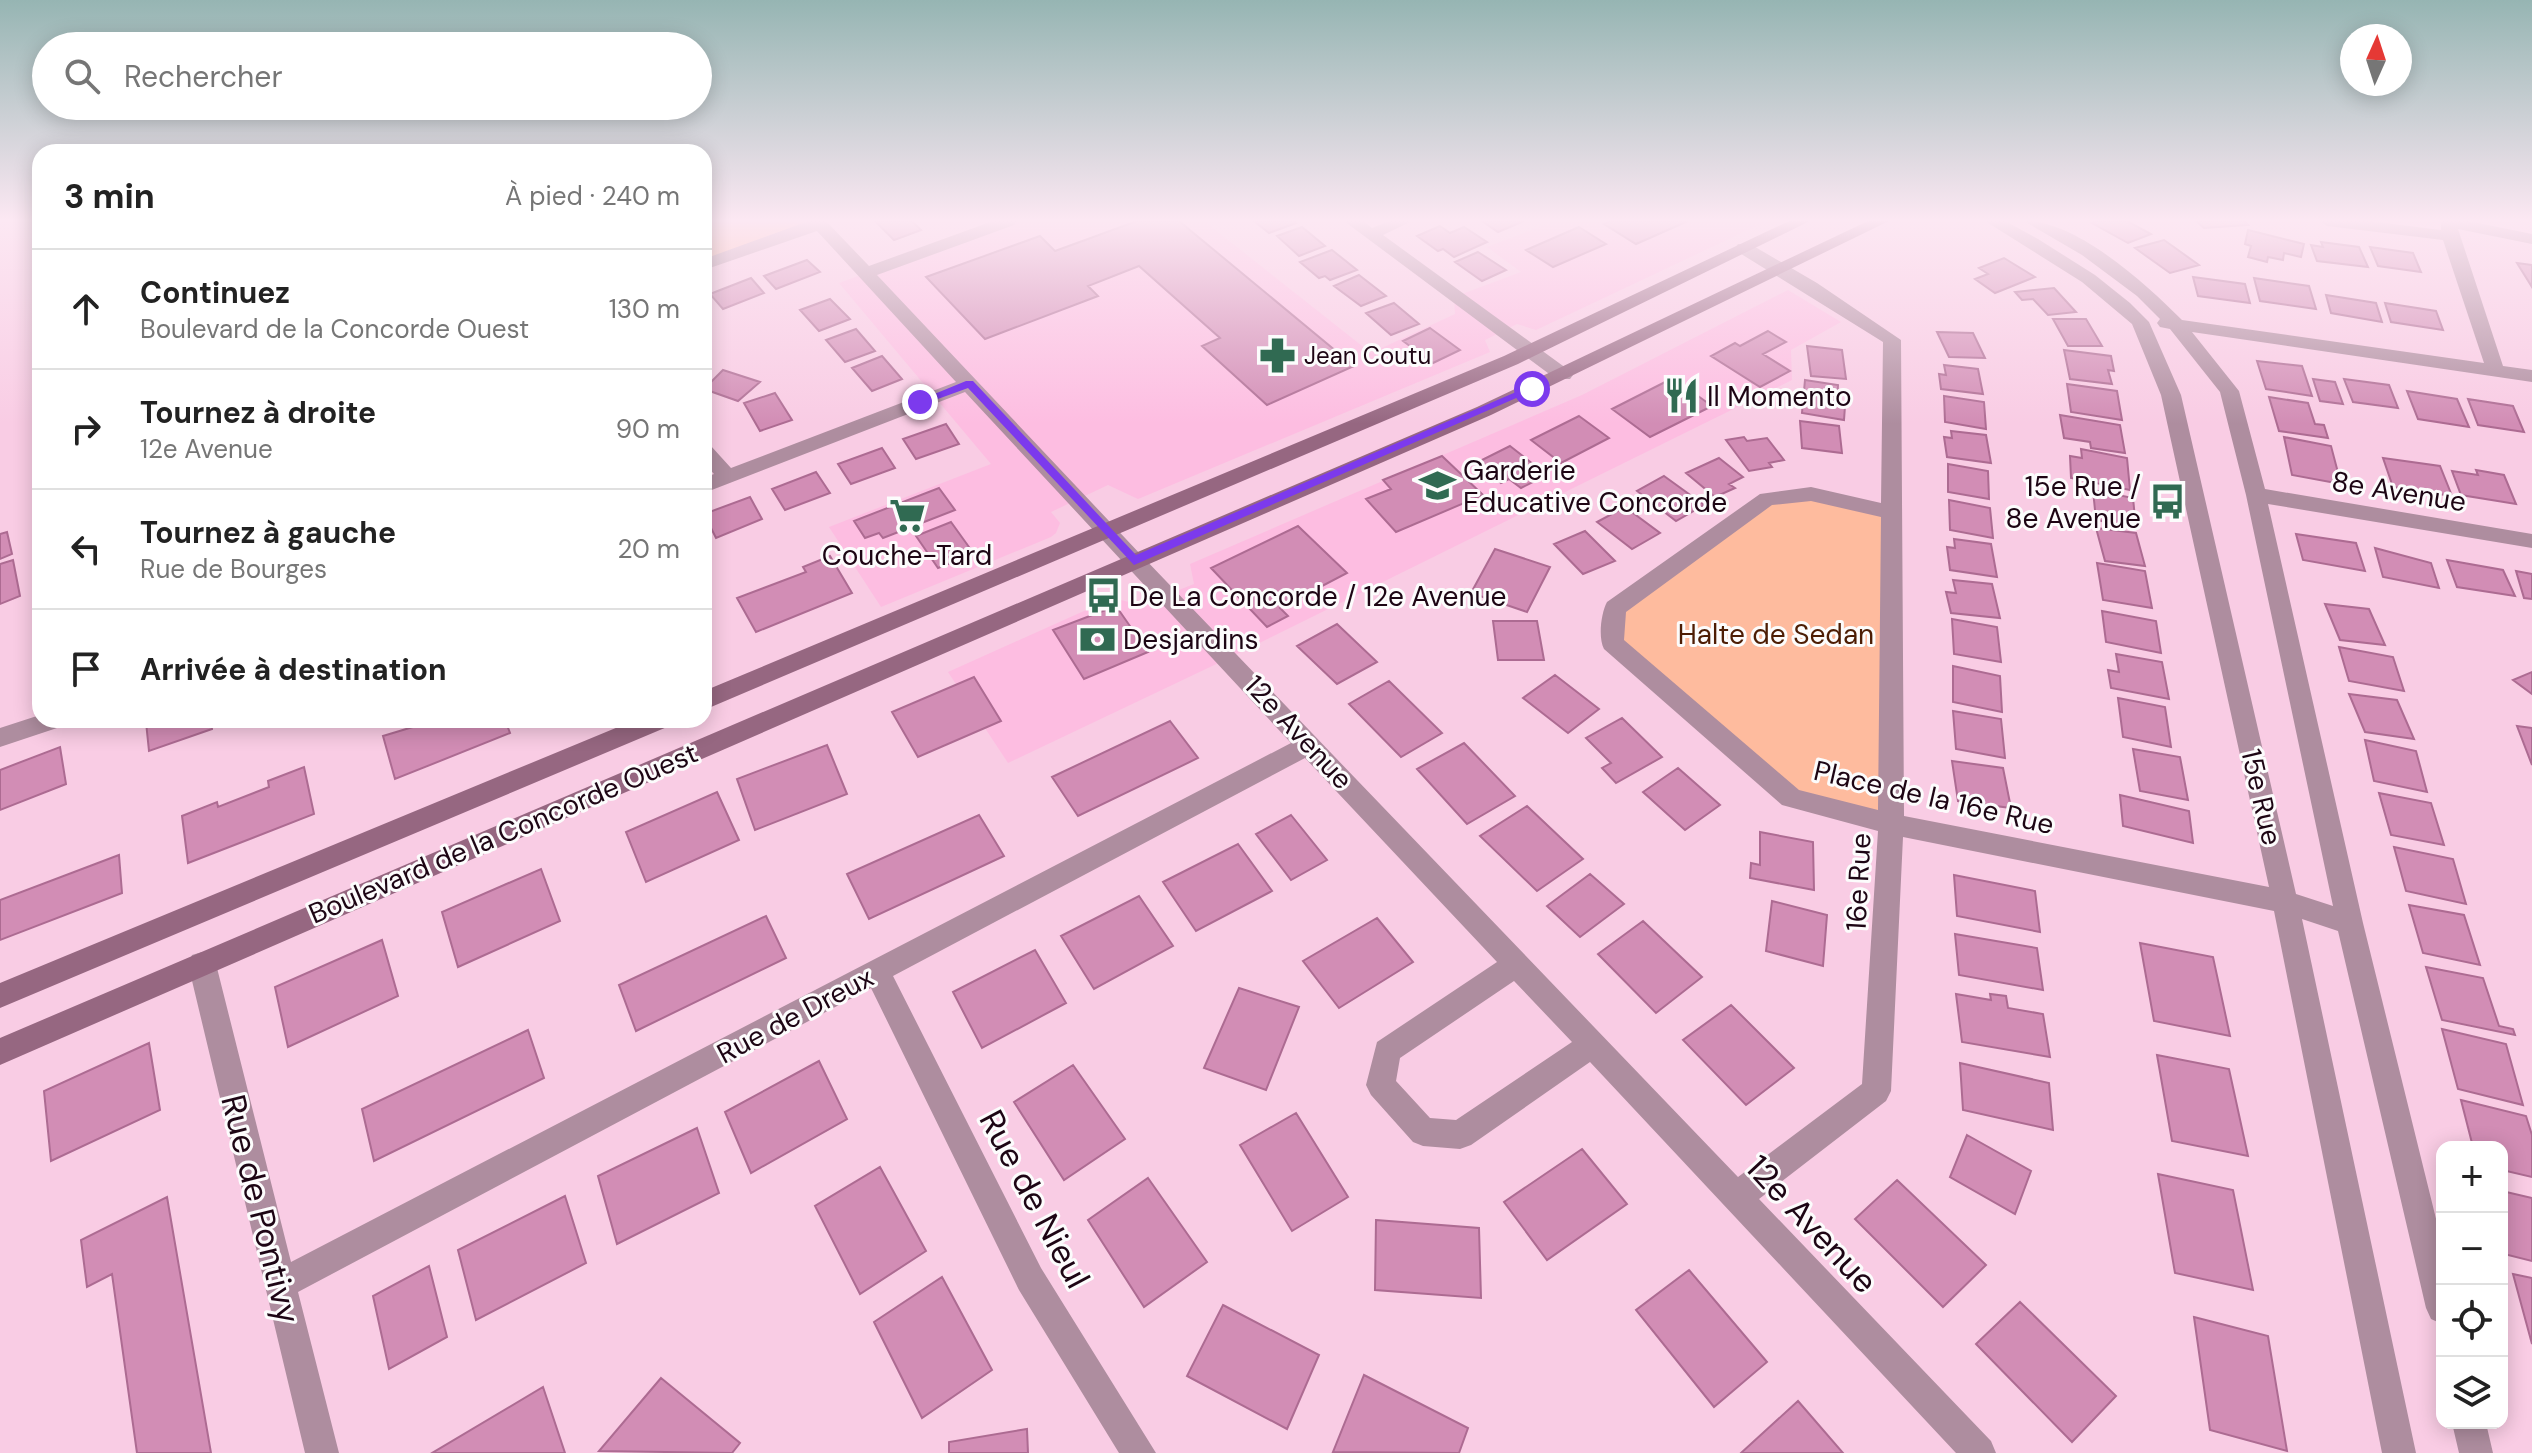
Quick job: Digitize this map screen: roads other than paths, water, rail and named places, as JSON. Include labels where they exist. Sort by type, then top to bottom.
[{"type":"street","name":"12e Avenue","points":[[881,289],[1134,561],[1979,1453]]},
{"type":"street","points":[[1445,289],[1563,375]]},
{"type":"street","name":"Boulevard de la Concorde Ouest","points":[[712,698],[1530,351],[1659,289]]},
{"type":"street","name":"Boulevard de la Concorde Ouest","points":[[0,1052],[1563,375],[1741,289]]},
{"type":"street","name":"16e Rue","points":[[1737,1197],[1876,1091],[1891,824],[1889,512],[1892,340],[1813,289]]},
{"type":"street","name":"15e Rue","points":[[2101,289],[2140,322],[2171,395],[2285,902],[2399,1453]]},
{"type":"street","name":"15e Rue","points":[[2139,289],[2175,323],[2229,391],[2256,495],[2350,923],[2437,1285]]},
{"type":"street","points":[[2469,289],[2495,369]]},
{"type":"street","points":[[2140,322],[2175,323],[2532,376]]},
{"type":"street","points":[[712,483],[970,383]]},
{"type":"street","points":[[712,460],[728,477]]},
{"type":"street","name":"Place de la 16e Rue","points":[[1889,512],[1811,494],[1767,499],[1615,608],[1612,643],[1791,798],[1891,824],[2285,902],[2350,923]]},
{"type":"street","name":"8e Avenue","points":[[2256,495],[2532,541]]},
{"type":"street","points":[[0,738],[32,727]]},
{"type":"street","name":"Boulevard de la Concorde Ouest","points":[[0,996],[640,728]]},
{"type":"street","name":"Rue de Dreux","points":[[279,1285],[1310,744]]},
{"type":"street","name":"Rue de Pontivy","points":[[202,964],[322,1453]]},
{"type":"street","points":[[1517,964],[1387,1051],[1381,1085],[1423,1132],[1460,1135],[1593,1044]]},
{"type":"street","name":"Rue de Nieul","points":[[877,972],[1030,1279],[1139,1453]]},
{"type":"street","points":[[2470,1429],[2476,1453]]},
{"type":"place","name":"Jean Coutu","points":[[1278,356]]},
{"type":"place","name":"Il Momento","points":[[1681,396]]},
{"type":"place","name":"Garderie Educative Concorde","points":[[1437,486]]},
{"type":"place","name":"15e Rue / 8e Avenue","points":[[2167,502]]},
{"type":"place","name":"Couche-Tard","points":[[907,515]]},
{"type":"place","name":"De La Concorde / 12e Avenue","points":[[1103,596]]},
{"type":"place","name":"Desjardins","points":[[1097,639]]},
{"type":"park label","name":"Halte de Sedan","points":[[1776,634]]}]
